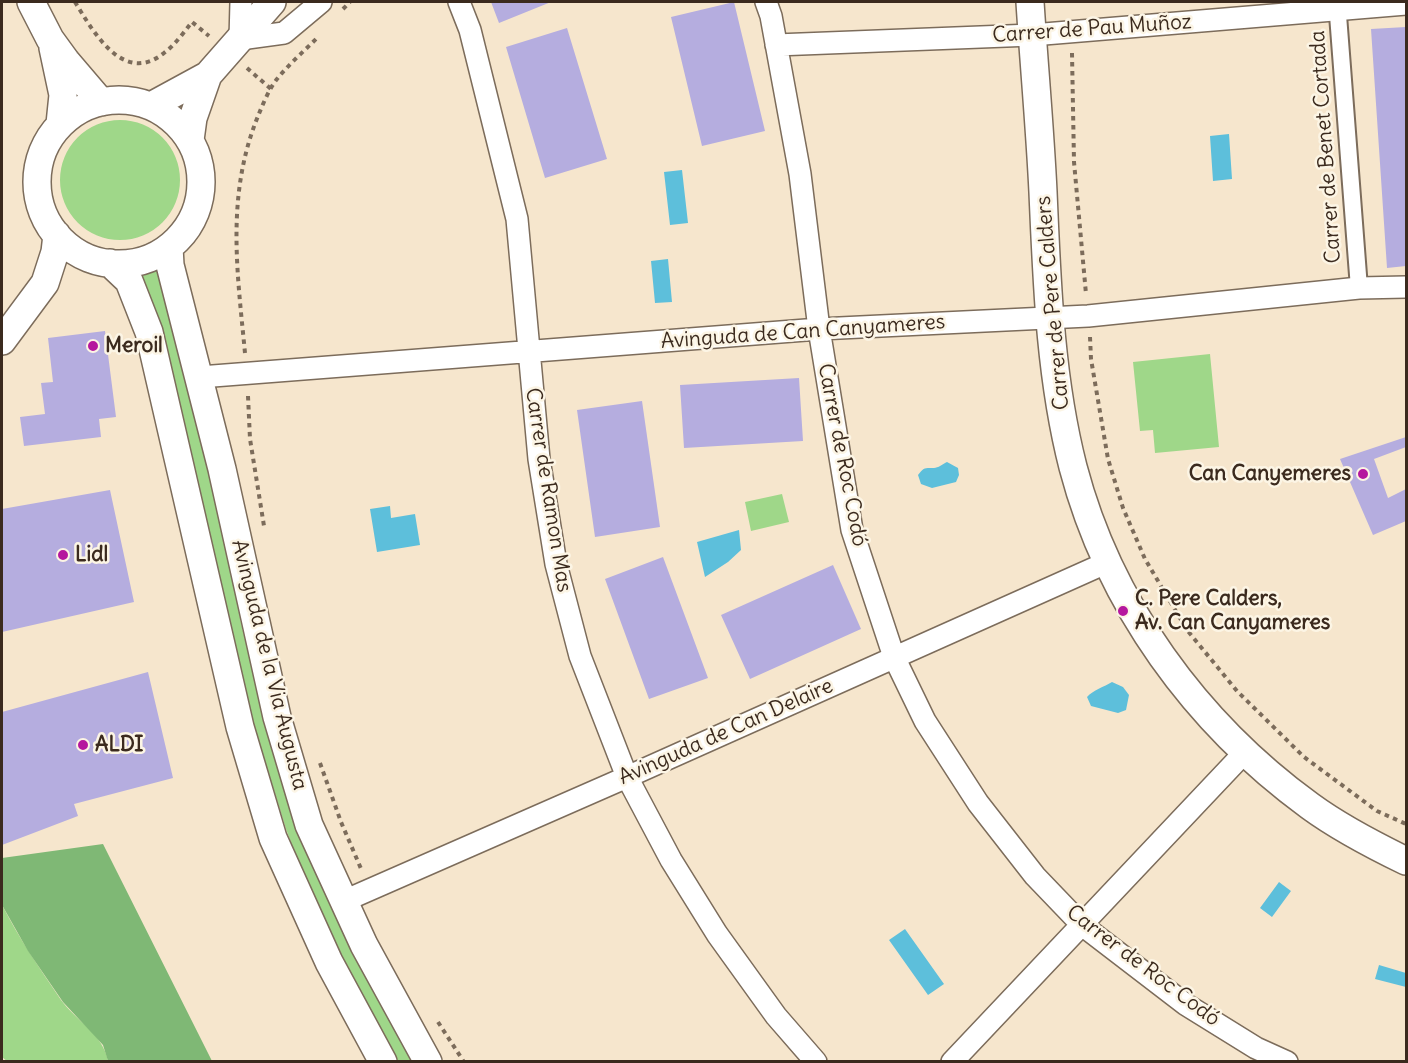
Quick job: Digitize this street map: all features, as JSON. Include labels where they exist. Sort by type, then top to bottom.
[{"type":"street","points":[[31,2],[50,39],[102,102]]},
{"type":"street","points":[[234,45],[241,2]]},
{"type":"street","points":[[151,106],[208,75],[273,2]]},
{"type":"street","points":[[234,45],[284,33],[321,2]]},
{"type":"street","name":"Carrer de Ramon Mas","points":[[459,2],[470,30],[517,219],[539,459],[556,564],[579,656],[627,777],[670,860],[717,934],[776,1016],[816,1062]]},
{"type":"street","name":"Carrer de Roc Codó","points":[[766,2],[771,16],[800,174],[819,329],[852,530],[894,657],[925,721],[978,802],[1035,876],[1082,925],[1185,1004],[1256,1048],[1287,1062]]},
{"type":"street","name":"Carrer de Pere Calders","points":[[1030,2],[1056,383],[1073,466],[1084,503],[1108,562],[1143,628],[1161,656],[1190,694],[1245,752],[1311,807],[1347,830],[1407,861]]},
{"type":"street","name":"Carrer de Pau Muñoz","points":[[776,45],[1032,35],[1337,5],[1407,4]]},
{"type":"street","name":"Carrer de Benet Cortada","points":[[1337,5],[1359,288]]},
{"type":"street","points":[[50,39],[63,95],[60,124]]},
{"type":"street","points":[[190,140],[193,118],[208,75]]},
{"type":"street","points":[[130,100],[151,106],[171,118],[190,140],[200,166],[200,193],[192,219],[170,247],[142,261],[110,263],[84,256],[57,235],[41,207],[37,183],[43,151],[60,124],[84,108],[102,102],[130,100]]},
{"type":"street","points":[[2,341],[45,283],[55,252],[57,235]]},
{"type":"street","name":"Avinguda de la Via Augusta","points":[[170,247],[170,265],[222,469],[278,717],[309,825],[364,945],[428,1062]]},
{"type":"street","points":[[45,283],[84,256]]},
{"type":"street","name":"Avinguda de la Via Augusta","points":[[110,263],[129,281],[148,332],[240,727],[273,838],[329,962],[383,1062]]},
{"type":"street","name":"Avinguda de Can Canyameres","points":[[200,377],[819,329],[1088,316],[1359,288],[1407,287]]},
{"type":"street","name":"Avinguda de Can Delaire","points":[[344,901],[1108,562]]},
{"type":"street","points":[[952,1062],[1245,752]]},
{"type":"path","points":[[75,2],[94,33],[112,53],[133,63],[149,61],[164,54],[192,22],[234,45],[271,89]]},
{"type":"path","points":[[336,17],[350,2]]},
{"type":"path","points":[[1072,32],[1074,162],[1091,358],[1108,459],[1123,508],[1145,559],[1187,630],[1237,691],[1304,757],[1377,811],[1407,824]]},
{"type":"path","points":[[265,533],[250,439],[235,233],[239,186],[248,142],[271,89],[276,80],[322,33]]},
{"type":"path","points":[[319,761],[341,822],[370,889]]},
{"type":"path","points":[[432,1012],[464,1062]]},
{"type":"green space","points":[[120,120],[143,124],[163,137],[176,157],[180,180],[176,203],[163,223],[143,236],[120,240],[97,236],[77,223],[64,203],[60,180],[64,157],[77,137],[97,124]]},
{"type":"green space","points":[[159,270],[202,423],[241,623],[263,712],[418,1061],[397,1061],[389,1049],[345,967],[305,880],[286,829],[254,726],[165,343],[141,276]]},
{"type":"green space","points":[[1210,354],[1219,447],[1155,453],[1153,430],[1140,431],[1133,362]]},
{"type":"green space","points":[[782,494],[789,522],[751,531],[745,502]]},
{"type":"green space","points":[[103,844],[212,1061],[108,1061],[103,1045],[63,1002],[28,951],[2,905],[2,858]]},
{"type":"green space","points":[[2,905],[61,1000],[95,1035],[108,1061],[8,1062],[2,1057]]},
{"type":"water","points":[[1229,134],[1232,179],[1213,181],[1210,136]]},
{"type":"water","points":[[682,170],[688,223],[670,225],[664,172]]},
{"type":"water","points":[[668,259],[672,302],[655,303],[651,261]]},
{"type":"water","points":[[947,462],[958,468],[959,475],[956,482],[932,488],[921,484],[918,475],[922,471]]},
{"type":"water","points":[[390,506],[391,518],[415,514],[420,545],[377,552],[370,509]]},
{"type":"water","points":[[739,530],[741,550],[728,562],[705,577],[697,542]]},
{"type":"water","points":[[1112,682],[1123,687],[1129,695],[1126,710],[1118,713],[1091,706],[1087,697],[1095,690]]},
{"type":"water","points":[[1279,882],[1291,891],[1272,917],[1260,908]]},
{"type":"water","points":[[905,929],[944,984],[928,995],[889,940]]},
{"type":"water","points":[[1379,965],[1406,973],[1406,987],[1375,979]]},
{"type":"building","points":[[491,2],[551,2],[499,23]]},
{"type":"building","points":[[734,2],[765,131],[702,146],[671,17]]},
{"type":"building","points":[[1406,27],[1406,266],[1387,268],[1371,29]]},
{"type":"building","points":[[567,28],[607,159],[545,178],[506,47]]},
{"type":"building","points":[[105,331],[116,417],[99,419],[101,437],[24,446],[20,417],[45,414],[41,383],[53,382],[48,338]]},
{"type":"building","points":[[799,378],[803,441],[684,448],[680,385]]},
{"type":"building","points":[[642,401],[660,527],[595,537],[577,410]]},
{"type":"building","name":"Can Canyemeres","points":[[1406,437],[1406,447],[1374,459],[1388,498],[1406,489],[1406,521],[1373,535],[1340,459]]},
{"type":"building","name":"Lidl","points":[[110,490],[134,602],[2,632],[2,509]]},
{"type":"building","points":[[663,557],[708,678],[649,699],[605,579]]},
{"type":"building","points":[[833,565],[861,629],[750,679],[721,615]]},
{"type":"building","name":"ALDI","points":[[148,672],[173,778],[74,804],[78,816],[2,845],[2,712]]},
{"type":"place","name":"Meroil","points":[[93,346]]},
{"type":"place","name":"Can Canyemeres","points":[[1363,474]]},
{"type":"place","name":"Lidl","points":[[63,555]]},
{"type":"place","name":"C. Pere Calders, Av. Can Canyameres","points":[[1123,611]]},
{"type":"place","name":"ALDI","points":[[83,745]]}]
